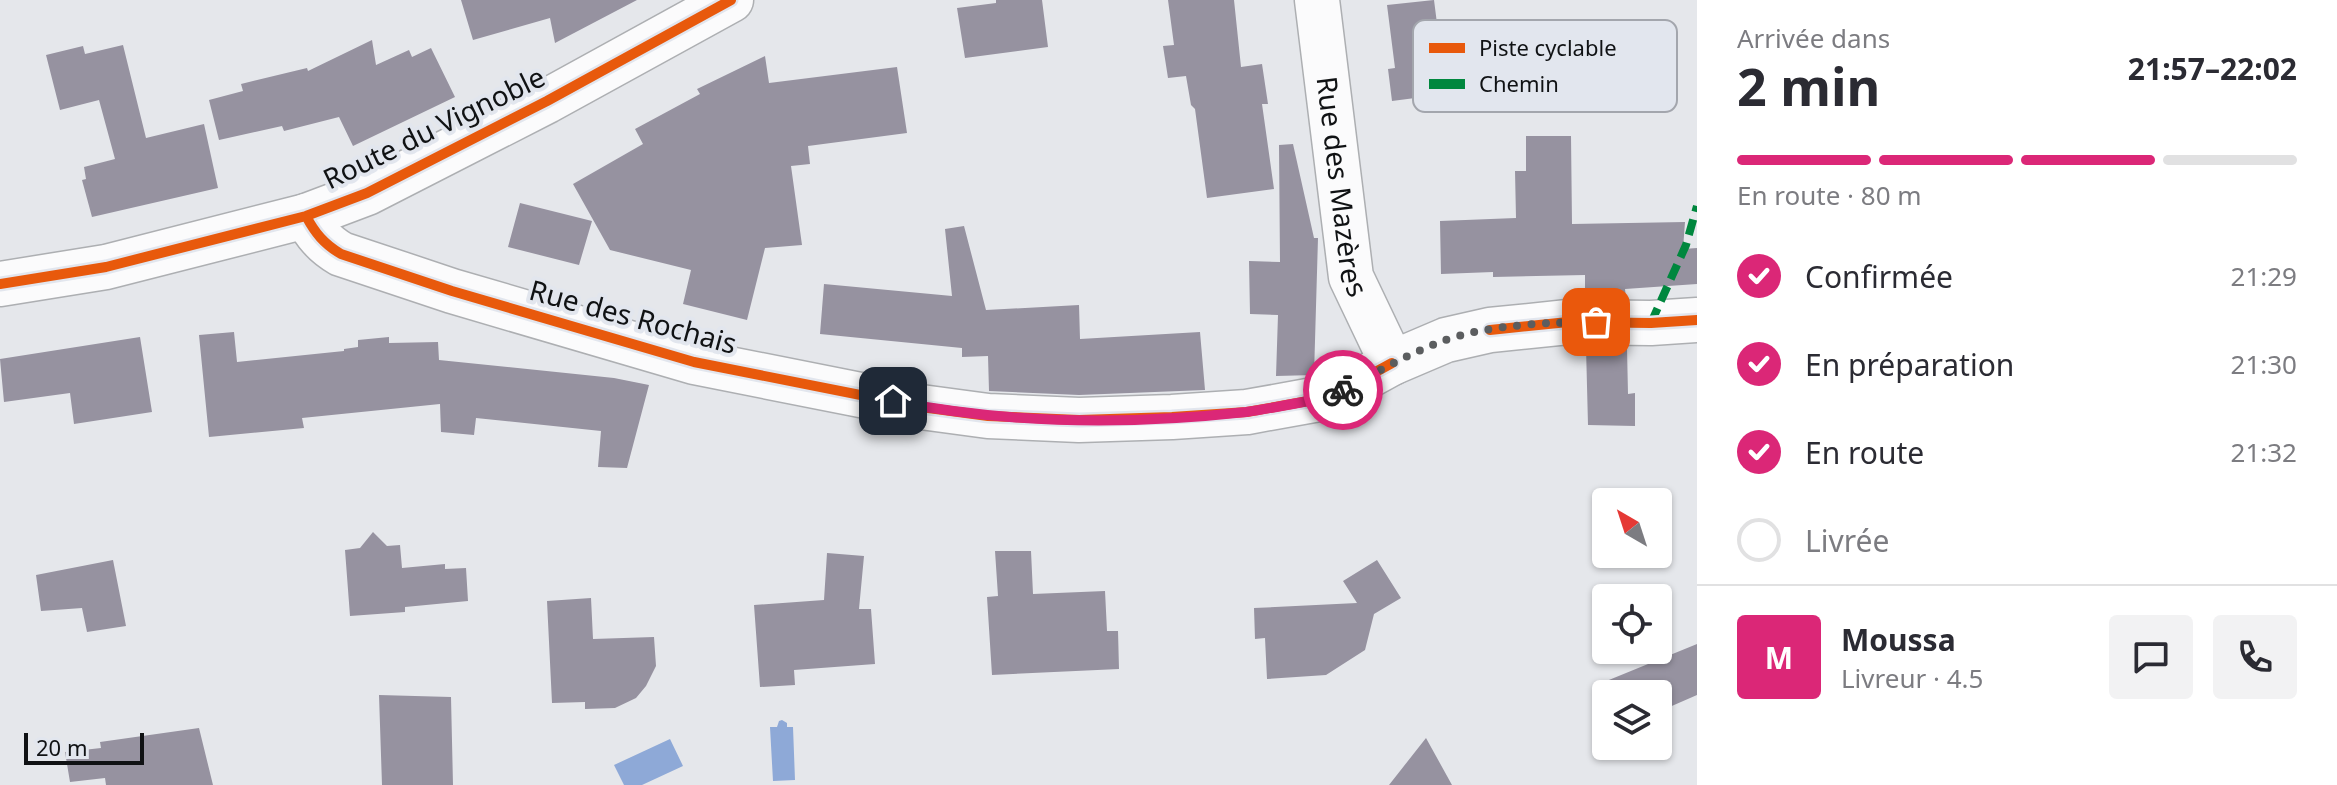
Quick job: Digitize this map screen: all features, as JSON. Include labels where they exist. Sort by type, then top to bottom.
[{"type":"street","name":"Route du Vignoble","points":[[0,284],[106,267],[306,216],[367,193],[547,101],[731,0]]},
{"type":"street","name":"Rue des Mazères","points":[[1317,0],[1351,277],[1392,363]]},
{"type":"street","name":"Rue des Rochais","points":[[306,216],[315,233],[341,254],[452,291],[694,362],[975,415],[1079,420],[1247,412],[1330,397],[1392,363],[1446,340],[1490,330],[1568,322],[1697,320]]},
{"type":"water","points":[[782,720],[787,727],[793,727],[795,780],[773,781],[770,727],[777,727]]},
{"type":"water","points":[[670,739],[683,766],[642,785],[624,785],[614,765]]},
{"type":"building","points":[[461,0],[637,0],[555,43],[550,18],[473,40]]},
{"type":"building","points":[[996,0],[1042,0],[1048,47],[965,58],[957,8],[996,3]]},
{"type":"building","points":[[1168,0],[1234,0],[1241,67],[1262,64],[1268,104],[1262,104],[1274,189],[1207,198],[1195,109],[1191,105],[1186,76],[1168,78],[1163,46],[1174,45]]},
{"type":"building","points":[[1434,0],[1437,20],[1413,20],[1413,98],[1392,101],[1388,69],[1395,68],[1387,5]]},
{"type":"building","points":[[372,40],[376,65],[409,50],[412,57],[431,48],[455,97],[353,146],[339,117],[284,131],[282,126],[219,140],[209,100],[243,91],[241,84],[307,68],[308,71]]},
{"type":"building","points":[[123,45],[146,138],[204,124],[218,188],[92,217],[82,180],[86,179],[84,167],[115,159],[99,100],[60,110],[46,55],[83,46],[85,54]]},
{"type":"building","points":[[765,56],[769,83],[897,67],[907,133],[808,146],[810,164],[791,166],[802,245],[765,248],[747,320],[683,304],[691,270],[610,250],[573,184],[643,144],[635,129],[700,94],[697,89]]},
{"type":"building","points":[[1526,136],[1571,136],[1572,224],[1685,222],[1683,249],[1697,248],[1697,284],[1625,289],[1626,298],[1585,297],[1585,275],[1493,277],[1493,272],[1441,274],[1440,221],[1516,218],[1515,171],[1526,171]]},
{"type":"building","points":[[1293,144],[1314,238],[1318,238],[1314,375],[1276,376],[1278,315],[1250,314],[1249,261],[1280,262],[1279,145]]},
{"type":"building","points":[[520,203],[592,221],[579,265],[508,247]]},
{"type":"building","points":[[964,226],[986,310],[1079,305],[1080,339],[1200,332],[1205,390],[1079,395],[989,391],[988,356],[962,357],[962,348],[820,334],[824,284],[952,296],[945,229]]},
{"type":"building","points":[[234,332],[237,362],[344,351],[358,347],[358,340],[389,337],[389,343],[438,342],[439,360],[614,378],[649,385],[627,468],[598,467],[601,431],[476,418],[474,435],[441,432],[440,404],[302,418],[304,428],[209,437],[199,335]]},
{"type":"building","points":[[140,337],[152,412],[74,424],[70,393],[4,402],[0,359]]},
{"type":"building","points":[[1586,347],[1627,348],[1628,394],[1635,393],[1635,426],[1588,425]]},
{"type":"building","points":[[373,532],[387,546],[400,545],[402,568],[445,564],[445,569],[466,568],[468,601],[405,607],[405,612],[350,616],[345,550],[360,548]]},
{"type":"building","points":[[995,551],[1031,551],[1033,594],[1105,591],[1107,631],[1118,631],[1119,669],[992,675],[987,597],[998,596]]},
{"type":"building","points":[[827,553],[864,556],[859,609],[871,609],[875,664],[794,670],[795,685],[760,687],[754,605],[824,600]]},
{"type":"building","points":[[113,560],[126,626],[87,632],[82,608],[41,611],[36,575]]},
{"type":"building","points":[[1377,560],[1401,598],[1374,614],[1365,650],[1326,675],[1267,679],[1265,638],[1255,639],[1254,608],[1357,603],[1343,581]]},
{"type":"building","points":[[591,598],[593,639],[654,637],[656,666],[646,686],[636,698],[615,708],[585,709],[585,702],[552,703],[547,601]]},
{"type":"building","points":[[1697,644],[1697,695],[1672,706],[1672,680],[1609,680],[1648,664],[1672,664],[1672,654]]},
{"type":"building","points":[[379,695],[451,697],[453,785],[382,785]]},
{"type":"building","points":[[199,728],[213,785],[106,785],[105,778],[70,782],[65,752],[101,748],[100,742]]},
{"type":"building","points":[[1426,738],[1452,785],[1389,785]]},
{"type":"marked path","points":[[1651,323],[1686,245],[1697,206]]},
{"type":"cycle path","points":[[0,284],[106,267],[306,216],[367,193],[547,101],[731,0]]},
{"type":"cycle path","points":[[306,216],[320,238],[341,254],[452,291],[694,362],[921,407],[988,416],[1079,420],[1247,412],[1330,397],[1392,363]]},
{"type":"cycle path","points":[[1490,330],[1568,322],[1697,320]]},
{"type":"way so far","points":[[1343,390],[1392,363],[1446,340],[1490,330],[1596,322]]},
{"type":"route","points":[[893,401],[988,416],[1079,420],[1247,412],[1330,397],[1343,390]]}]
